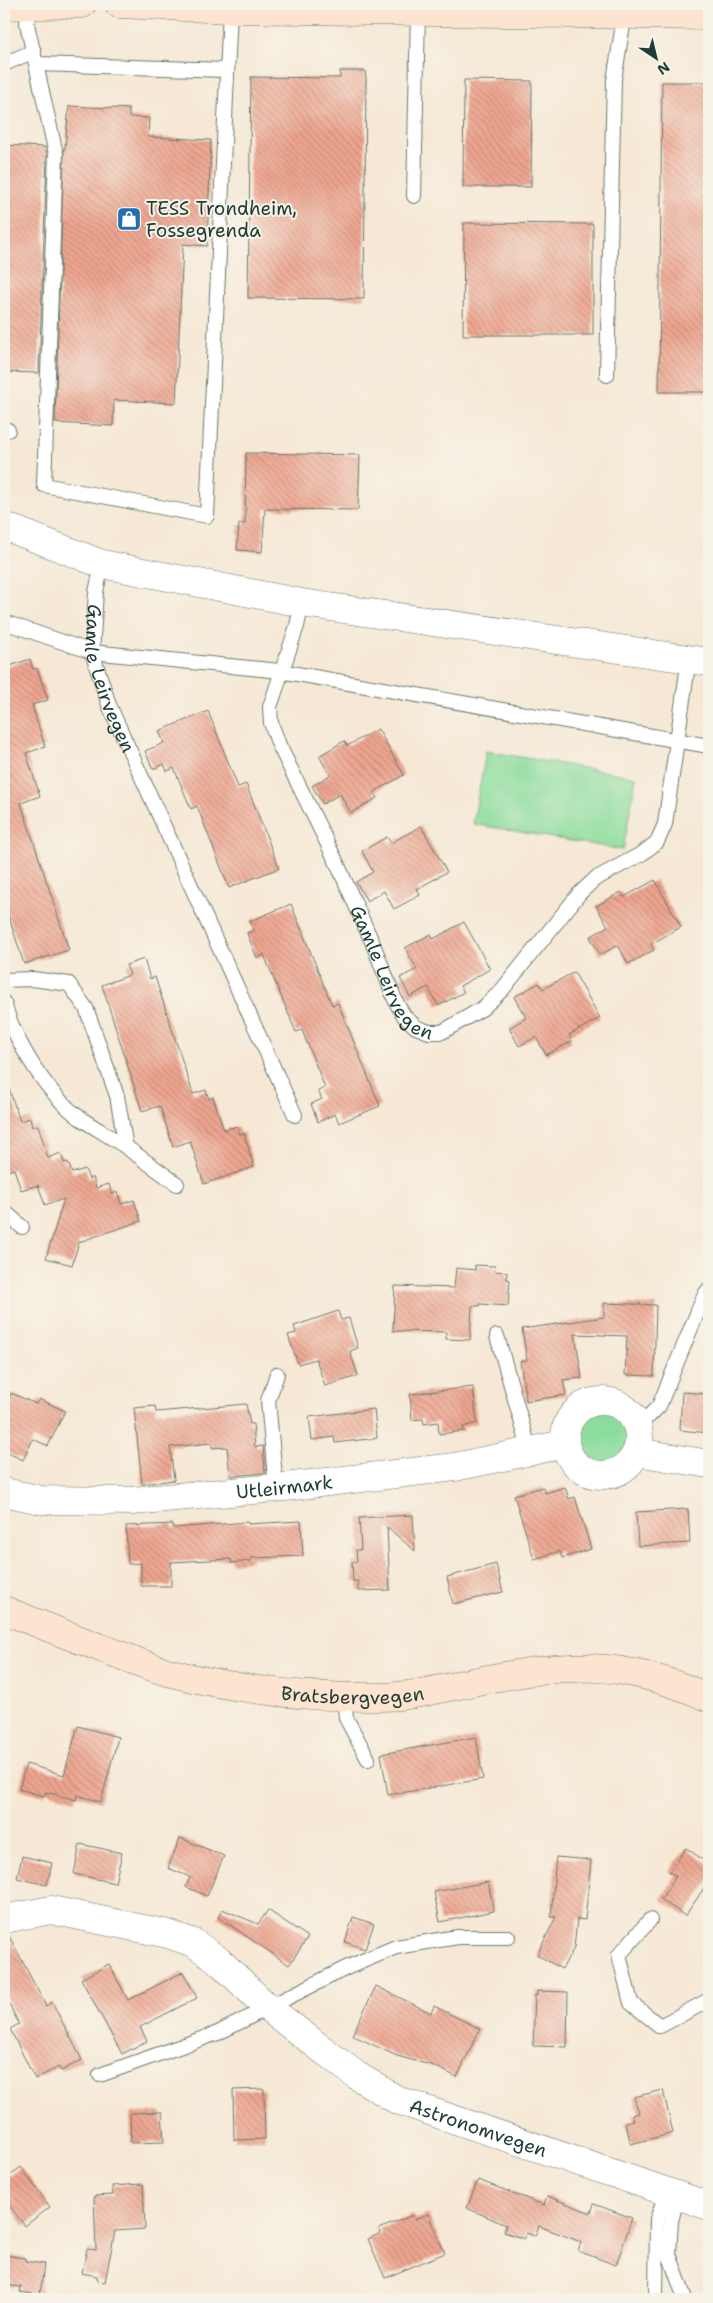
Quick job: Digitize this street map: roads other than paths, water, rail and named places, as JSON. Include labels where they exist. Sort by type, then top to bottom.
[{"type":"main road","points":[[16,6],[82,4]]},
{"type":"main road","points":[[119,4],[230,9],[377,7],[418,11],[624,9],[709,16]]},
{"type":"main road","name":"Bratsbergvegen","points":[[4,1610],[164,1671],[252,1689],[293,1695],[383,1697],[415,1694],[558,1667],[584,1666],[642,1674],[672,1683],[709,1698]]},
{"type":"street","name":"Gamle Leirvegen","points":[[4,526],[102,564],[302,603],[699,660]]},
{"type":"street","points":[[590,1402],[611,1402],[621,1406],[636,1421],[638,1431],[637,1452],[623,1468],[613,1473],[598,1474],[582,1470],[574,1463],[564,1444],[567,1423],[573,1414],[590,1402]]},
{"type":"street","name":"Utleirmark","points":[[4,1492],[41,1500],[132,1500],[276,1488],[455,1466],[564,1444]]},
{"type":"street","points":[[637,1452],[709,1464]]},
{"type":"street","name":"Astronomvegen","points":[[4,1919],[51,1910],[177,1937],[194,1943],[218,1960],[267,2007],[356,2075],[397,2100],[709,2206]]},
{"type":"lane","points":[[16,6],[27,24],[56,154],[44,485],[207,516],[230,9]]},
{"type":"lane","points":[[607,375],[614,80],[624,9]]},
{"type":"lane","points":[[414,196],[418,11]]},
{"type":"lane","points":[[4,64],[35,58],[226,70]]},
{"type":"lane","name":"Gamle Leirvegen","points":[[102,564],[96,592],[92,652],[109,705],[295,1115]]},
{"type":"lane","name":"Gamle Leirvegen","points":[[302,603],[297,626],[280,671],[270,706],[271,723],[279,745],[333,854],[373,944],[396,1002],[404,1016],[416,1027],[429,1032],[442,1032],[483,1008],[502,990],[579,894],[595,879],[643,853],[658,842],[665,824],[677,741],[699,660]]},
{"type":"lane","points":[[4,622],[92,652],[280,671],[709,746]]},
{"type":"lane","points":[[4,980],[33,978],[69,984],[86,1008],[117,1096],[126,1147]]},
{"type":"lane","points":[[4,1003],[22,1045],[39,1074],[58,1099],[80,1117],[177,1184]]},
{"type":"lane","points":[[4,1211],[22,1227]]},
{"type":"lane","points":[[636,1421],[649,1416],[659,1406],[709,1289]]},
{"type":"lane","points":[[498,1336],[530,1452]]},
{"type":"lane","points":[[276,1488],[268,1401],[277,1374]]},
{"type":"lane","points":[[344,1697],[346,1718],[368,1759]]},
{"type":"lane","points":[[650,1920],[619,1955],[631,2003],[660,2026],[709,2000]]},
{"type":"lane","points":[[100,2075],[218,2033],[346,1968],[396,1947],[458,1937],[508,1937]]},
{"type":"lane","points":[[673,2193],[669,2254],[684,2296]]},
{"type":"lane","points":[[656,2299],[657,2220],[673,2193]]},
{"type":"place","name":"TESS Trondheim, Fossegrenda","points":[[129,219]]}]
